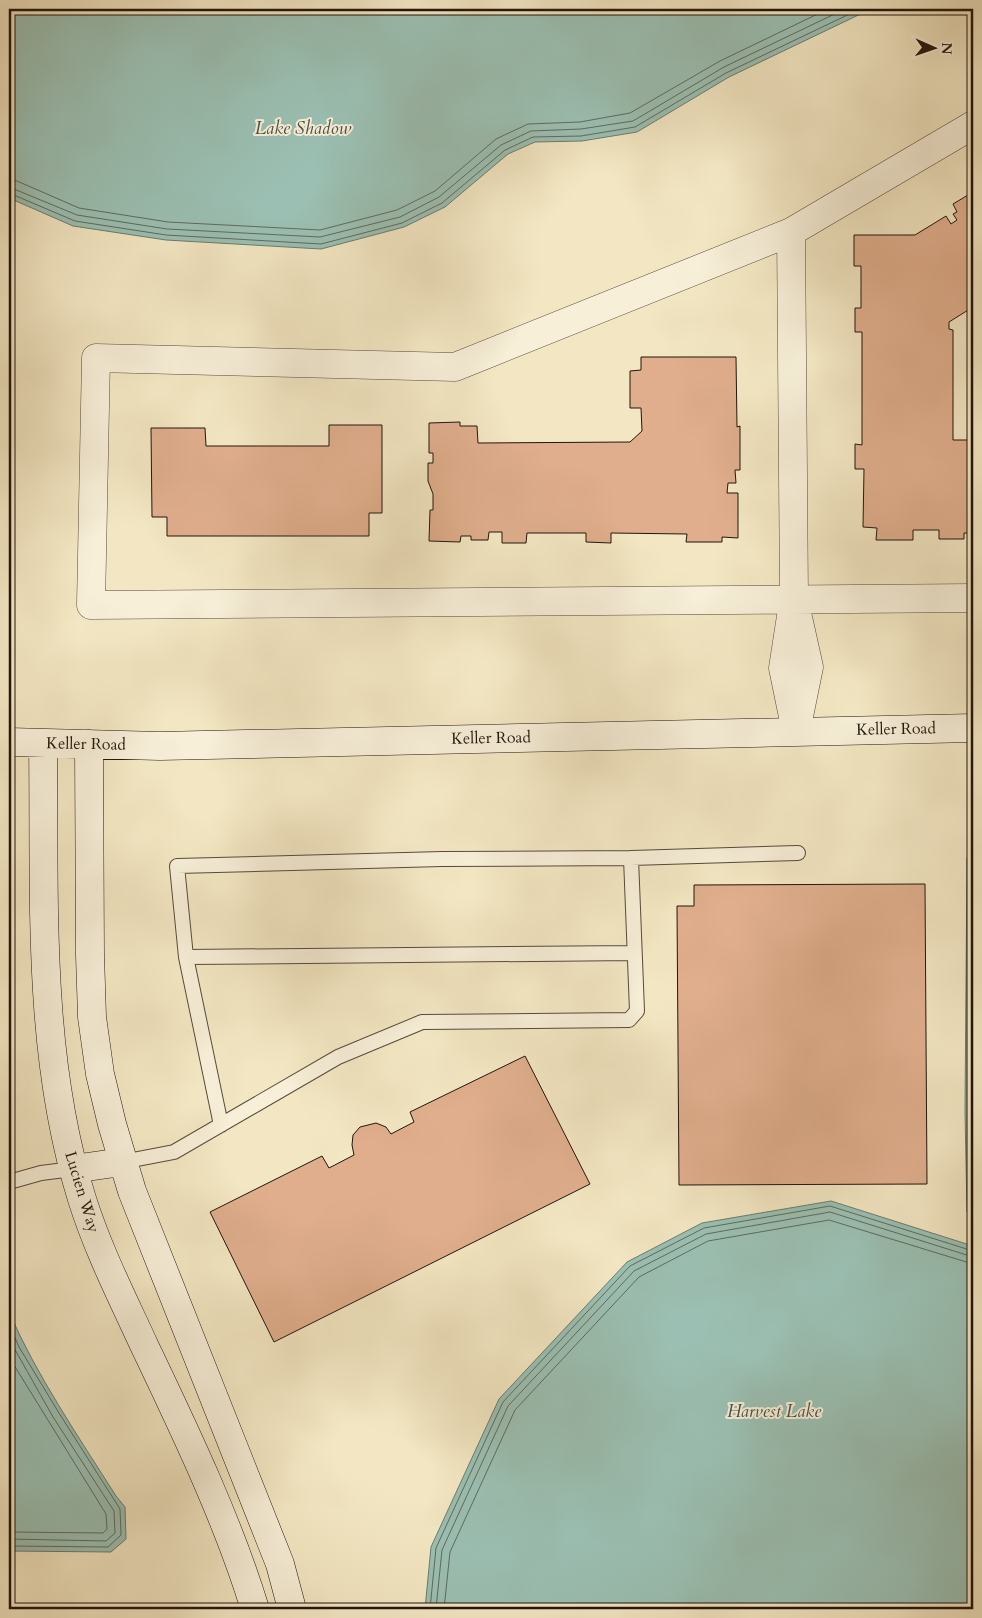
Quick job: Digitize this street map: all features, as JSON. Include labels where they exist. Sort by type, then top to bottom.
[{"type":"street","points":[[973,125],[791,232],[455,366],[96,358],[91,605],[794,597],[973,598]]},
{"type":"street","points":[[791,232],[794,597],[783,668],[796,731]]},
{"type":"street","name":"Keller Road","points":[[9,742],[170,745],[973,728]]},
{"type":"street","name":"Lucien Way","points":[[44,743],[48,1001],[52,1054],[73,1169],[105,1262],[224,1523],[255,1609]]},
{"type":"street","points":[[89,744],[92,1017],[100,1074],[122,1162],[280,1564],[292,1609]]},
{"type":"street","points":[[73,1169],[122,1162]]},
{"type":"lane","points":[[221,1125],[186,957],[177,866],[423,860],[631,858],[798,853]]},
{"type":"lane","points":[[122,1162],[174,1152],[338,1057],[422,1022],[629,1020],[637,1010],[631,858]]},
{"type":"lane","points":[[186,957],[634,954]]},
{"type":"lane","points":[[9,1182],[41,1173],[73,1169]]},
{"type":"water","name":"Lake Shadow","points":[[9,9],[871,9],[729,77],[637,132],[582,141],[535,142],[508,154],[445,207],[404,227],[321,249],[166,240],[73,226],[9,198]]},
{"type":"water","points":[[973,847],[973,1215],[967,1212],[965,1112],[967,858]]},
{"type":"water","name":"Harvest Lake","points":[[831,1201],[973,1246],[973,1609],[425,1609],[431,1547],[499,1399],[627,1262],[702,1223]]},
{"type":"water","points":[[9,1312],[32,1359],[59,1405],[116,1496],[125,1507],[126,1539],[111,1552],[9,1551]]},
{"type":"building","points":[[973,192],[973,307],[949,322],[949,329],[953,330],[953,440],[973,440],[973,533],[964,533],[964,539],[939,539],[939,530],[913,530],[913,540],[876,540],[877,528],[863,527],[864,469],[855,469],[855,444],[862,445],[862,332],[855,332],[855,308],[861,308],[861,266],[854,266],[854,235],[915,235],[946,216],[951,224],[957,220],[953,214],[957,212],[953,204]]},
{"type":"building","points":[[641,357],[736,357],[737,427],[740,426],[740,470],[735,470],[736,483],[728,483],[727,493],[738,493],[738,538],[722,537],[722,542],[686,542],[687,534],[611,533],[611,543],[586,542],[586,533],[527,533],[526,543],[502,543],[502,532],[489,532],[488,540],[471,540],[471,536],[461,536],[460,542],[429,541],[430,510],[433,510],[433,494],[428,481],[428,463],[433,463],[433,453],[429,453],[429,423],[460,422],[460,426],[477,426],[478,443],[630,442],[642,431],[641,408],[630,408],[630,371],[641,370]]},
{"type":"building","points":[[329,425],[382,425],[382,513],[369,513],[369,536],[167,536],[167,517],[152,517],[151,428],[205,428],[206,446],[329,446]]},
{"type":"building","points":[[925,884],[927,1184],[679,1185],[677,906],[694,906],[694,885]]},
{"type":"building","points":[[525,1056],[590,1184],[274,1342],[210,1212],[322,1156],[329,1168],[354,1155],[353,1135],[360,1127],[376,1123],[386,1127],[391,1134],[414,1122],[410,1112]]}]
